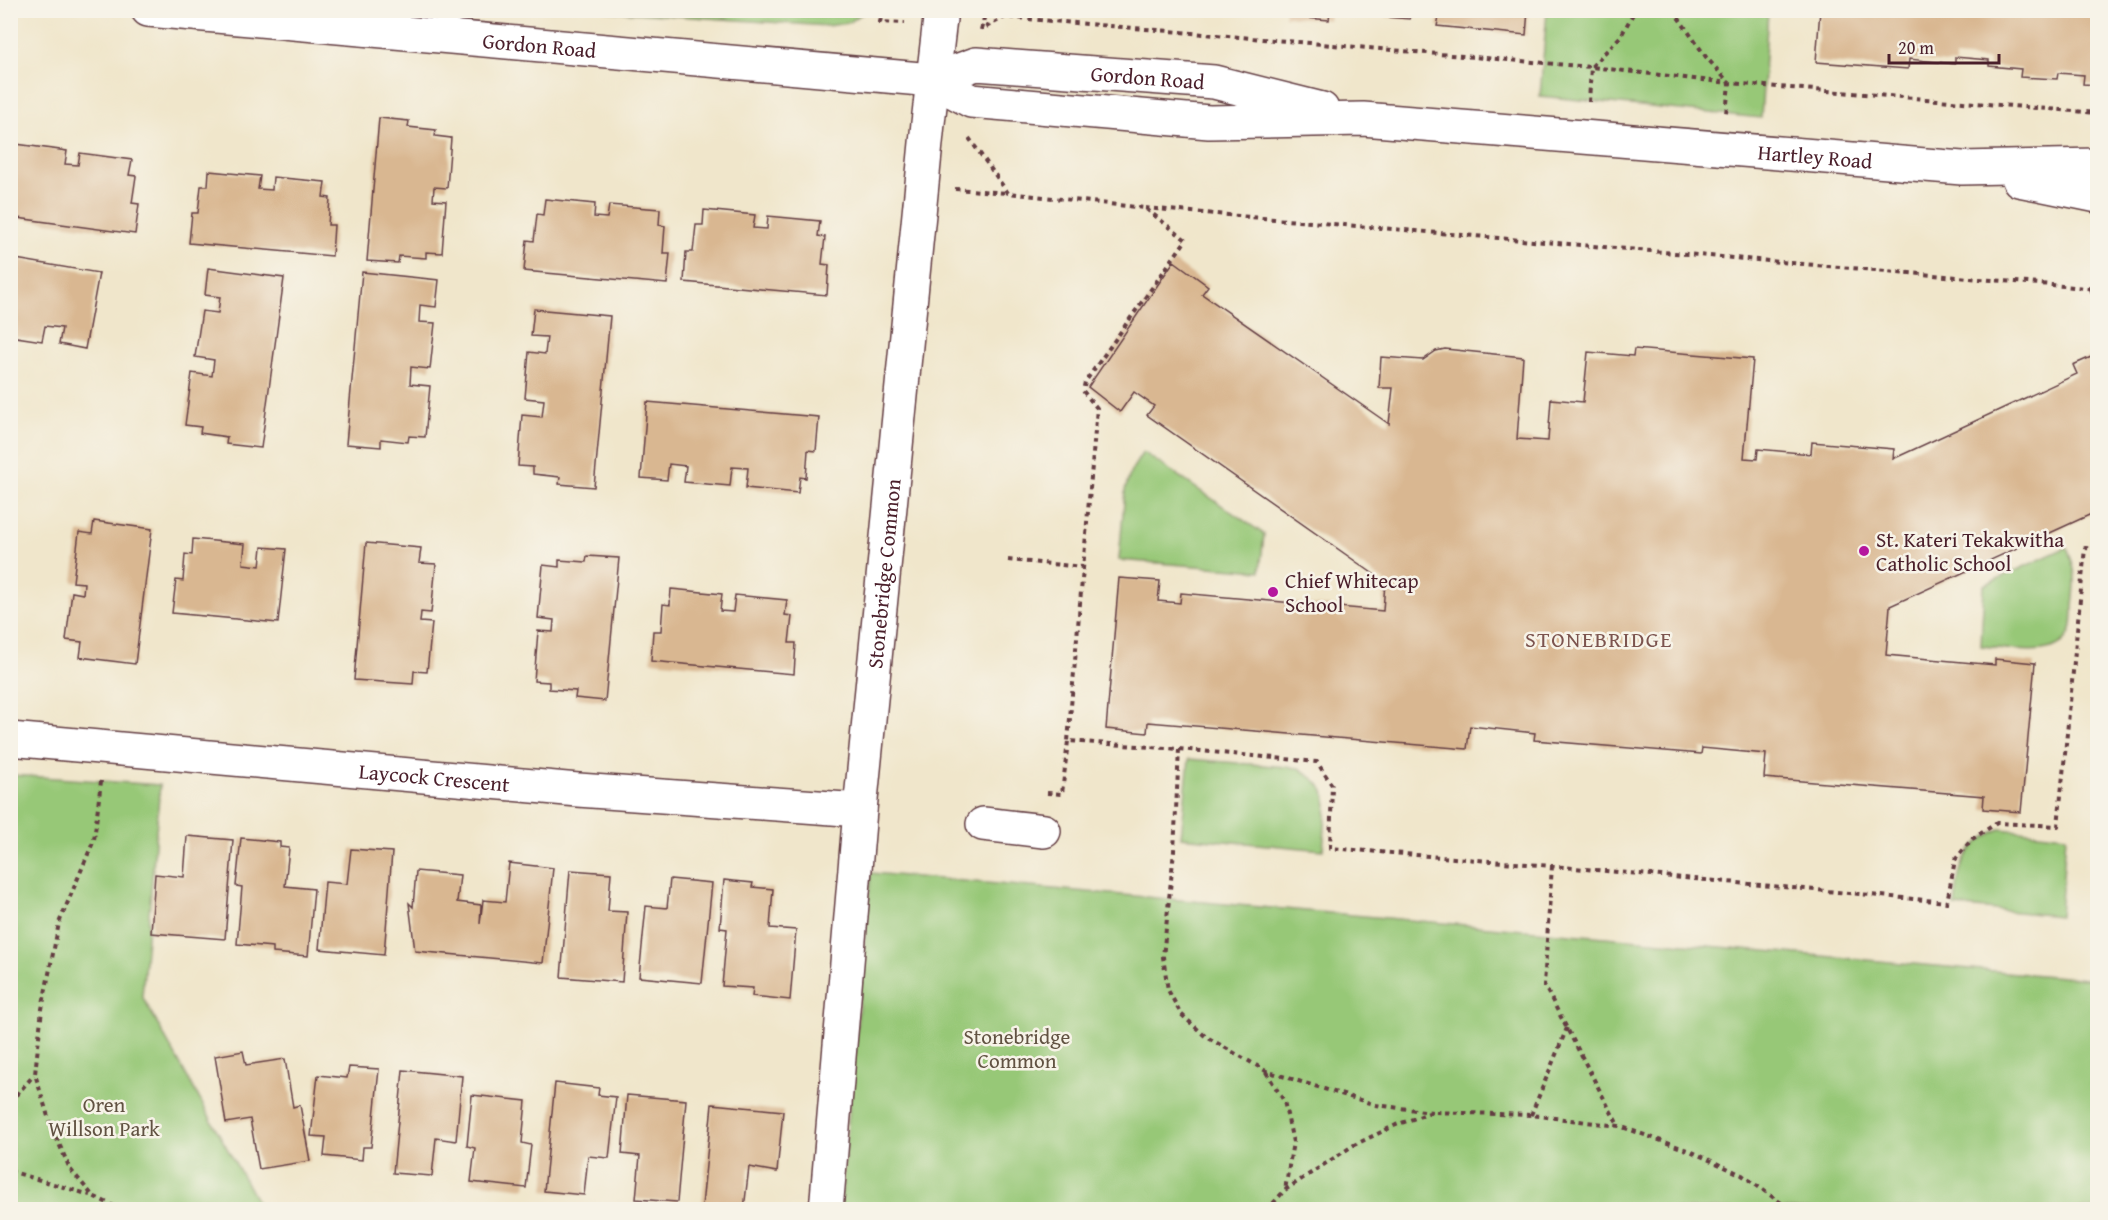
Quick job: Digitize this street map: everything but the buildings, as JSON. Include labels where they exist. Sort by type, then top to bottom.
[{"type":"street","name":"Gordon Road","points":[[148,10],[932,80],[971,101],[1209,122],[1363,119],[1669,143]]},
{"type":"street","name":"Stonebridge Common","points":[[826,1209],[860,810],[940,10]]},
{"type":"street","name":"Hartley Road","points":[[1669,143],[1962,168],[2097,165]]},
{"type":"street","name":"Hartley Road","points":[[1962,168],[2097,196]]},
{"type":"street","name":"Laycock Crescent","points":[[10,739],[578,790],[860,810]]},
{"type":"street","points":[[984,824],[1044,831]]},
{"type":"path","points":[[986,10],[981,30],[1005,17],[1591,67],[1729,83],[2097,113]]},
{"type":"path","points":[[1591,67],[1621,36],[1635,10]]},
{"type":"path","points":[[1673,10],[1706,57],[1729,83]]},
{"type":"path","points":[[969,138],[1008,193]]},
{"type":"path","points":[[946,188],[1145,208],[2097,289]]},
{"type":"path","points":[[1040,793],[1062,794],[1068,741],[1097,408],[1083,391],[1085,382],[1186,240],[1145,208]]},
{"type":"path","points":[[2090,288],[2097,304]]},
{"type":"path","points":[[1068,741],[1317,762],[1332,785],[1329,848],[1552,866],[1947,903],[1955,860],[1972,839],[1997,823],[2058,826],[2085,548],[2097,549]]},
{"type":"path","points":[[1008,560],[1083,567]]},
{"type":"path","points":[[1179,749],[1174,851],[1163,957],[1168,990],[1181,1014],[1205,1036],[1266,1071],[1376,1105],[1432,1112],[1531,1115],[1618,1126],[1690,1151],[1742,1175],[1791,1209]]},
{"type":"path","points":[[93,1196],[70,1169],[50,1123],[35,1074],[42,1009],[59,923],[94,840],[102,778]]},
{"type":"path","points":[[1552,866],[1544,985],[1618,1126]]},
{"type":"path","points":[[1531,1115],[1567,1028]]},
{"type":"path","points":[[1266,1071],[1284,1101],[1293,1142],[1285,1190]]},
{"type":"path","points":[[10,1102],[35,1074]]},
{"type":"path","points":[[1267,1209],[1285,1190],[1354,1145],[1396,1125],[1432,1112]]},
{"type":"path","points":[[10,1171],[93,1196],[122,1209]]},
{"type":"green space","points":[[866,10],[848,23],[827,26],[606,11]]},
{"type":"green space","points":[[1547,11],[1768,11],[1761,118],[1540,96]]},
{"type":"green space","points":[[1143,452],[1264,534],[1260,571],[1119,560],[1125,490],[1131,471]]},
{"type":"green space","points":[[2067,547],[2073,563],[2075,582],[2072,627],[2065,640],[2044,650],[2031,651],[1981,646],[1984,585]]},
{"type":"green space","points":[[1189,759],[1299,768],[1317,782],[1324,791],[1327,804],[1323,850],[1181,837]]},
{"type":"green space","name":"Oren Willson Park","points":[[11,775],[160,785],[142,996],[261,1209],[11,1209]]},
{"type":"green space","points":[[2000,829],[2066,836],[2060,916],[1955,906],[1958,880],[1964,860],[1977,843]]},
{"type":"green space","name":"Stonebridge Common","points":[[871,873],[2097,980],[2097,1209],[840,1210]]},
{"type":"place","name":"St. Kateri Tekakwitha Catholic School","points":[[1864,551]]},
{"type":"place","name":"Chief Whitecap School","points":[[1273,592]]},
{"type":"district","name":"STONEBRIDGE","points":[[1599,639]]}]
